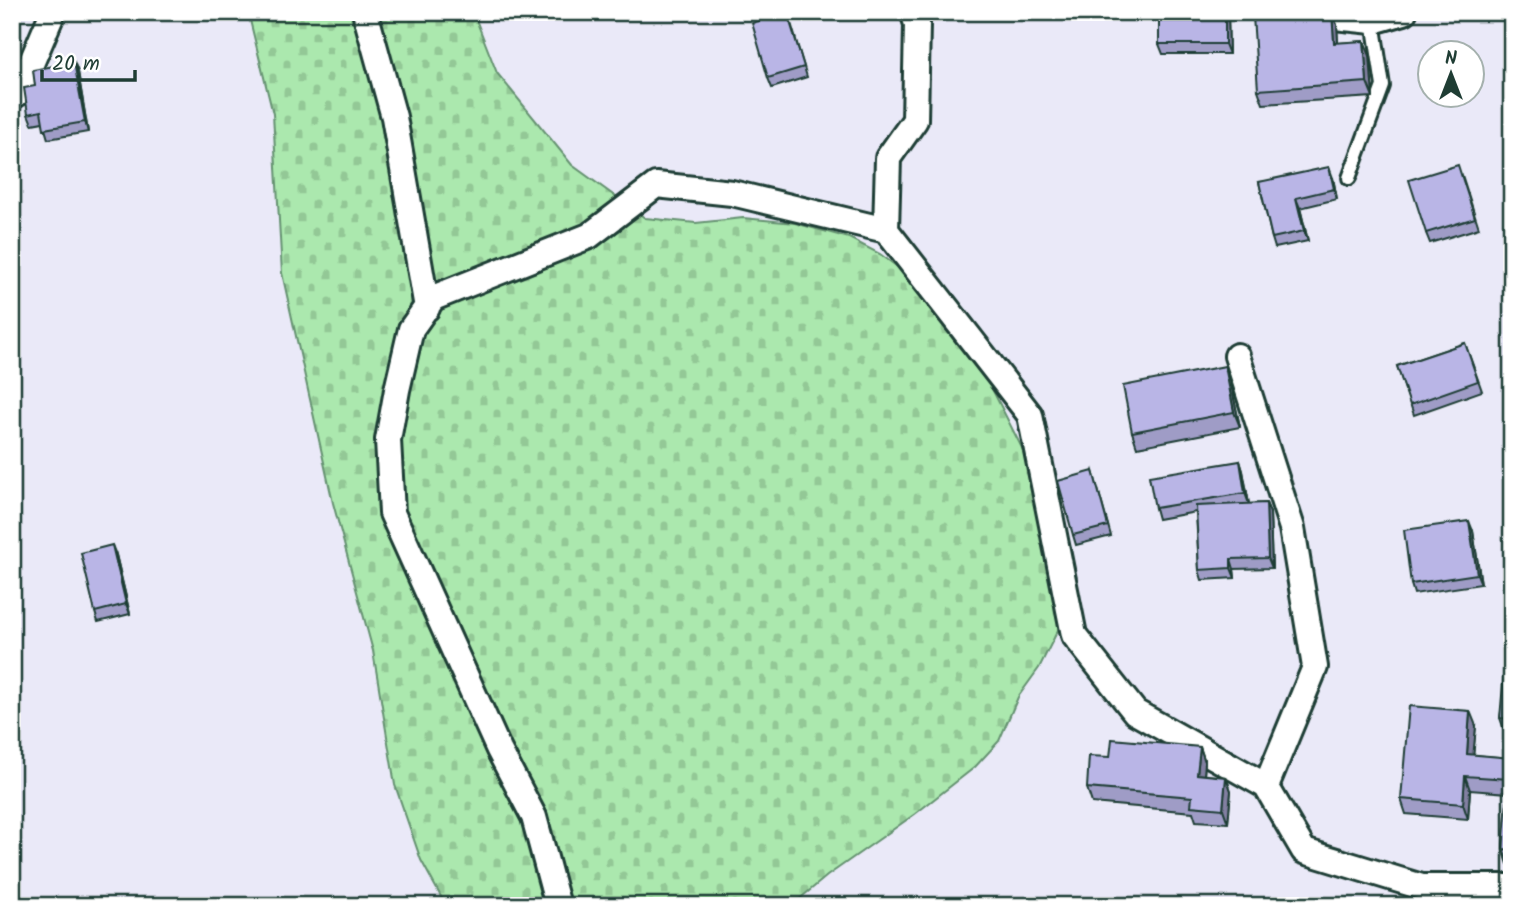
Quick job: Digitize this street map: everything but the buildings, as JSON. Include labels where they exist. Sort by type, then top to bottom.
[{"type":"street","points":[[12,97],[19,92],[53,12]]},
{"type":"street","points":[[365,12],[394,117],[427,308]]},
{"type":"street","points":[[886,230],[888,158],[915,120],[917,24],[913,12]]},
{"type":"street","points":[[1286,12],[1373,21],[1404,12]]},
{"type":"street","points":[[558,906],[534,817],[499,750],[392,513],[388,440],[411,329],[433,298],[589,236],[656,185],[732,193],[886,230],[1030,415],[1074,635],[1135,712],[1266,786],[1304,851],[1422,887],[1512,887]]},
{"type":"street","points":[[1237,356],[1292,528],[1315,667],[1266,786]]},
{"type":"lane","points":[[1349,178],[1383,86],[1373,21]]},
{"type":"green space","points":[[248,12],[473,12],[497,73],[572,165],[645,218],[696,223],[743,218],[795,223],[849,238],[880,254],[915,280],[986,377],[1023,450],[1063,584],[1059,628],[1039,668],[1018,697],[999,741],[975,767],[915,814],[827,876],[791,906],[446,906],[421,860],[395,785],[373,651],[333,503],[282,273],[273,114]]}]
